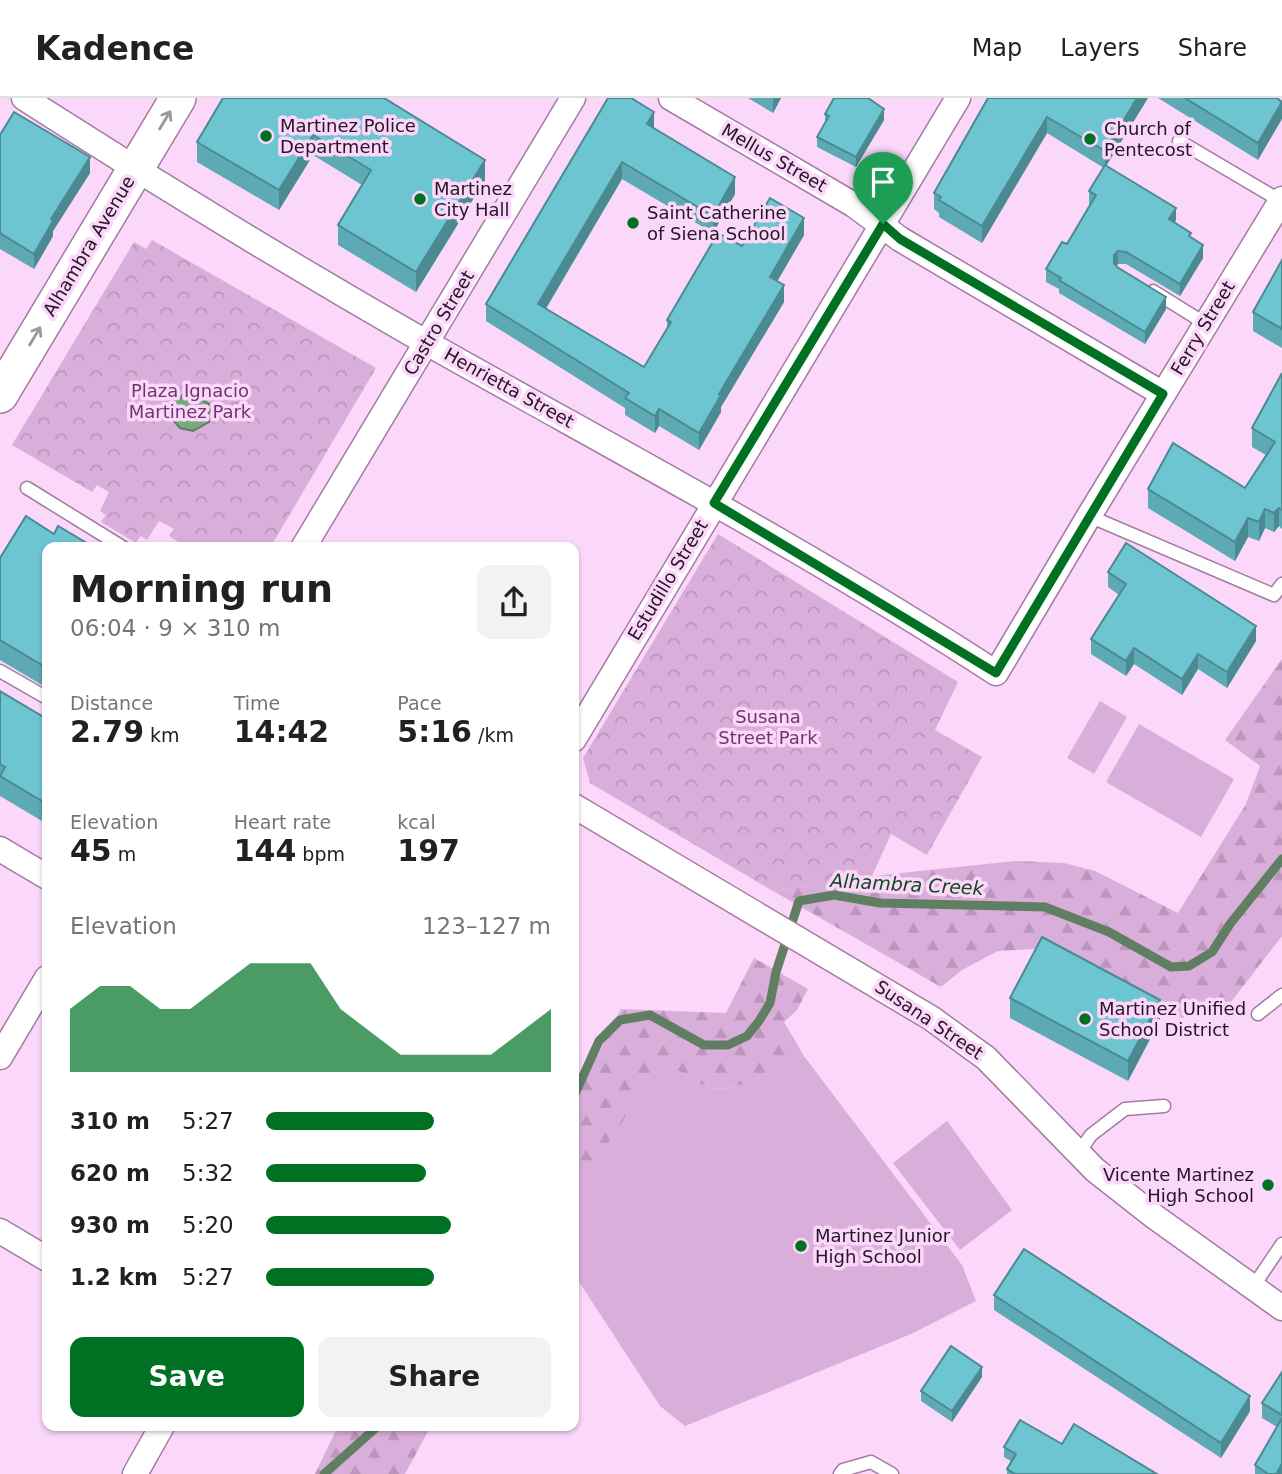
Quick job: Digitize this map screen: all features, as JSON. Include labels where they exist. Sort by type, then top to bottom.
[{"type":"main road","name":"Alhambra Avenue","points":[[0,395],[178,98]]},
{"type":"street","name":"Henrietta Street","points":[[24,98],[135,169],[427,342],[714,503],[996,673]]},
{"type":"street","name":"Castro Street","points":[[307,542],[573,98]]},
{"type":"street","name":"Mellus Street","points":[[671,98],[854,205],[900,239],[1163,394]]},
{"type":"street","name":"Estudillo Street","points":[[579,731],[958,98]]},
{"type":"street","name":"Ferry Street","points":[[996,673],[1088,516],[1281,200]]},
{"type":"street","name":"Susana Street","points":[[579,809],[931,1018],[986,1058],[1078,1154],[1156,1217],[1282,1308]]},
{"type":"street","points":[[0,849],[42,874]]},
{"type":"street","points":[[0,1057],[42,986]]},
{"type":"street","points":[[0,1231],[42,1256]]},
{"type":"street","points":[[135,1474],[159,1431]]},
{"type":"lane","points":[[1179,141],[1281,200]]},
{"type":"lane","points":[[1144,286],[1206,324]]},
{"type":"lane","points":[[27,488],[114,542]]},
{"type":"lane","points":[[1088,516],[1274,595],[1282,584]]},
{"type":"lane","points":[[0,671],[42,695]]},
{"type":"lane","points":[[1258,1014],[1282,995]]},
{"type":"lane","points":[[1078,1154],[1091,1135],[1125,1110],[1164,1106]]},
{"type":"lane","points":[[1253,1287],[1282,1244]]},
{"type":"lane","points":[[839,1474],[843,1470],[871,1462],[892,1474]]},
{"type":"green space","name":"Plaza Ignacio Martinez Park","points":[[152,240],[376,368],[274,542],[178,542],[169,536],[174,529],[159,521],[147,540],[141,536],[134,542],[101,522],[106,515],[100,511],[109,492],[97,485],[92,492],[12,445],[134,242],[146,249]]},
{"type":"green space","name":"Susana Street Park","points":[[718,534],[958,682],[935,730],[982,757],[927,855],[891,834],[872,876],[773,891],[590,783],[583,758]]},
{"type":"green space","points":[[1282,659],[1282,936],[1227,1007],[1182,1018],[1058,948],[998,951],[962,970],[941,987],[773,891],[872,876],[1015,861],[1064,863],[1095,871],[1178,913],[1246,804],[1260,766],[1225,740]]},
{"type":"green space","points":[[1100,701],[1127,717],[1094,774],[1067,758]]},
{"type":"green space","points":[[1139,724],[1234,779],[1201,837],[1106,782]]},
{"type":"green space","points":[[754,958],[808,989],[797,1010],[784,1022],[804,1056],[746,1083],[721,1089],[699,1083],[663,1061],[579,1187],[579,1092],[621,1009],[726,1013]]},
{"type":"green space","points":[[804,1056],[962,1265],[976,1301],[911,1334],[685,1426],[660,1406],[579,1282],[579,1187],[663,1060],[686,1076],[711,1088],[733,1087]]},
{"type":"green space","points":[[947,1121],[1012,1210],[960,1250],[893,1163]]},
{"type":"green space","points":[[336,1431],[428,1431],[405,1474],[315,1474]]},
{"type":"shaded area","points":[[189,392],[202,395],[210,410],[209,422],[193,431],[180,428],[173,420],[175,416],[172,413],[174,401]]},
{"type":"building","name":"Martinez City Hall","points":[[223,98],[384,98],[485,160],[416,272],[338,225],[371,170],[313,135],[279,190],[197,142]]},
{"type":"building","points":[[608,98],[631,98],[654,112],[647,124],[735,177],[713,216],[622,162],[538,304],[644,367],[671,322],[667,320],[718,233],[742,246],[770,198],[804,218],[770,277],[784,285],[699,433],[659,409],[655,416],[625,398],[629,393],[486,304]]},
{"type":"building","points":[[834,98],[868,98],[884,109],[856,157],[817,137],[829,116],[825,114]]},
{"type":"building","points":[[988,98],[1137,98],[1105,151],[1047,117],[982,226],[939,200],[941,197],[934,193]]},
{"type":"building","points":[[1185,98],[1277,98],[1282,102],[1258,143]]},
{"type":"building","points":[[14,112],[90,157],[51,219],[53,221],[34,254],[0,233],[0,135]]},
{"type":"building","points":[[1105,165],[1176,208],[1169,219],[1191,233],[1189,236],[1203,245],[1180,284],[1126,252],[1118,251],[1114,255],[1117,267],[1166,297],[1145,332],[1059,280],[1061,278],[1046,269],[1062,242],[1067,244],[1096,195],[1089,191]]},
{"type":"building","points":[[1282,260],[1282,329],[1253,312]]},
{"type":"building","points":[[1282,373],[1282,510],[1279,508],[1274,513],[1265,509],[1259,522],[1248,518],[1235,542],[1148,489],[1173,443],[1245,488],[1275,442],[1252,428]]},
{"type":"building","points":[[26,516],[54,534],[58,526],[85,542],[42,542],[42,665],[0,640],[0,558]]},
{"type":"building","points":[[1126,543],[1256,626],[1227,672],[1198,654],[1182,679],[1134,648],[1126,661],[1091,639],[1126,584],[1108,572]]},
{"type":"building","points":[[0,691],[42,716],[42,801],[0,776],[5,767],[0,764]]},
{"type":"building","name":"Martinez Unified School District","points":[[1042,937],[1160,1000],[1128,1061],[1010,998]]},
{"type":"building","points":[[1024,1249],[1250,1396],[1221,1443],[994,1295]]},
{"type":"building","points":[[951,1346],[982,1367],[952,1411],[921,1391]]},
{"type":"building","points":[[1282,1372],[1282,1415],[1262,1403]]},
{"type":"building","points":[[1282,1418],[1282,1464],[1276,1474],[1268,1474],[1255,1465]]},
{"type":"building","points":[[1020,1420],[1062,1444],[1074,1424],[1157,1474],[1015,1474],[1007,1469],[1016,1454],[1004,1447]]},
{"type":"waterway","name":"Alhambra Creek","points":[[579,1085],[599,1041],[620,1020],[650,1015],[704,1045],[728,1045],[747,1036],[770,1003],[776,972],[799,901],[834,895],[880,903],[1045,907],[1109,932],[1171,967],[1189,966],[1212,952],[1230,924],[1282,859]]},
{"type":"waterway","name":"Alhambra Creek","points":[[324,1474],[372,1431]]},
{"type":"place","name":"Martinez Police Department","points":[[266,136]]},
{"type":"place","name":"Church of Pentecost","points":[[1090,139]]},
{"type":"place","name":"Martinez City Hall","points":[[420,199]]},
{"type":"place","name":"Saint Catherine of Siena School","points":[[633,223]]},
{"type":"place","name":"Martinez Unified School District","points":[[1085,1019]]},
{"type":"place","name":"Vicente Martinez High School","points":[[1268,1185]]},
{"type":"place","name":"Martinez Junior High School","points":[[801,1246]]},
{"type":"route","points":[[883,224],[900,239],[1163,394],[996,673],[714,503],[883,224]]}]
